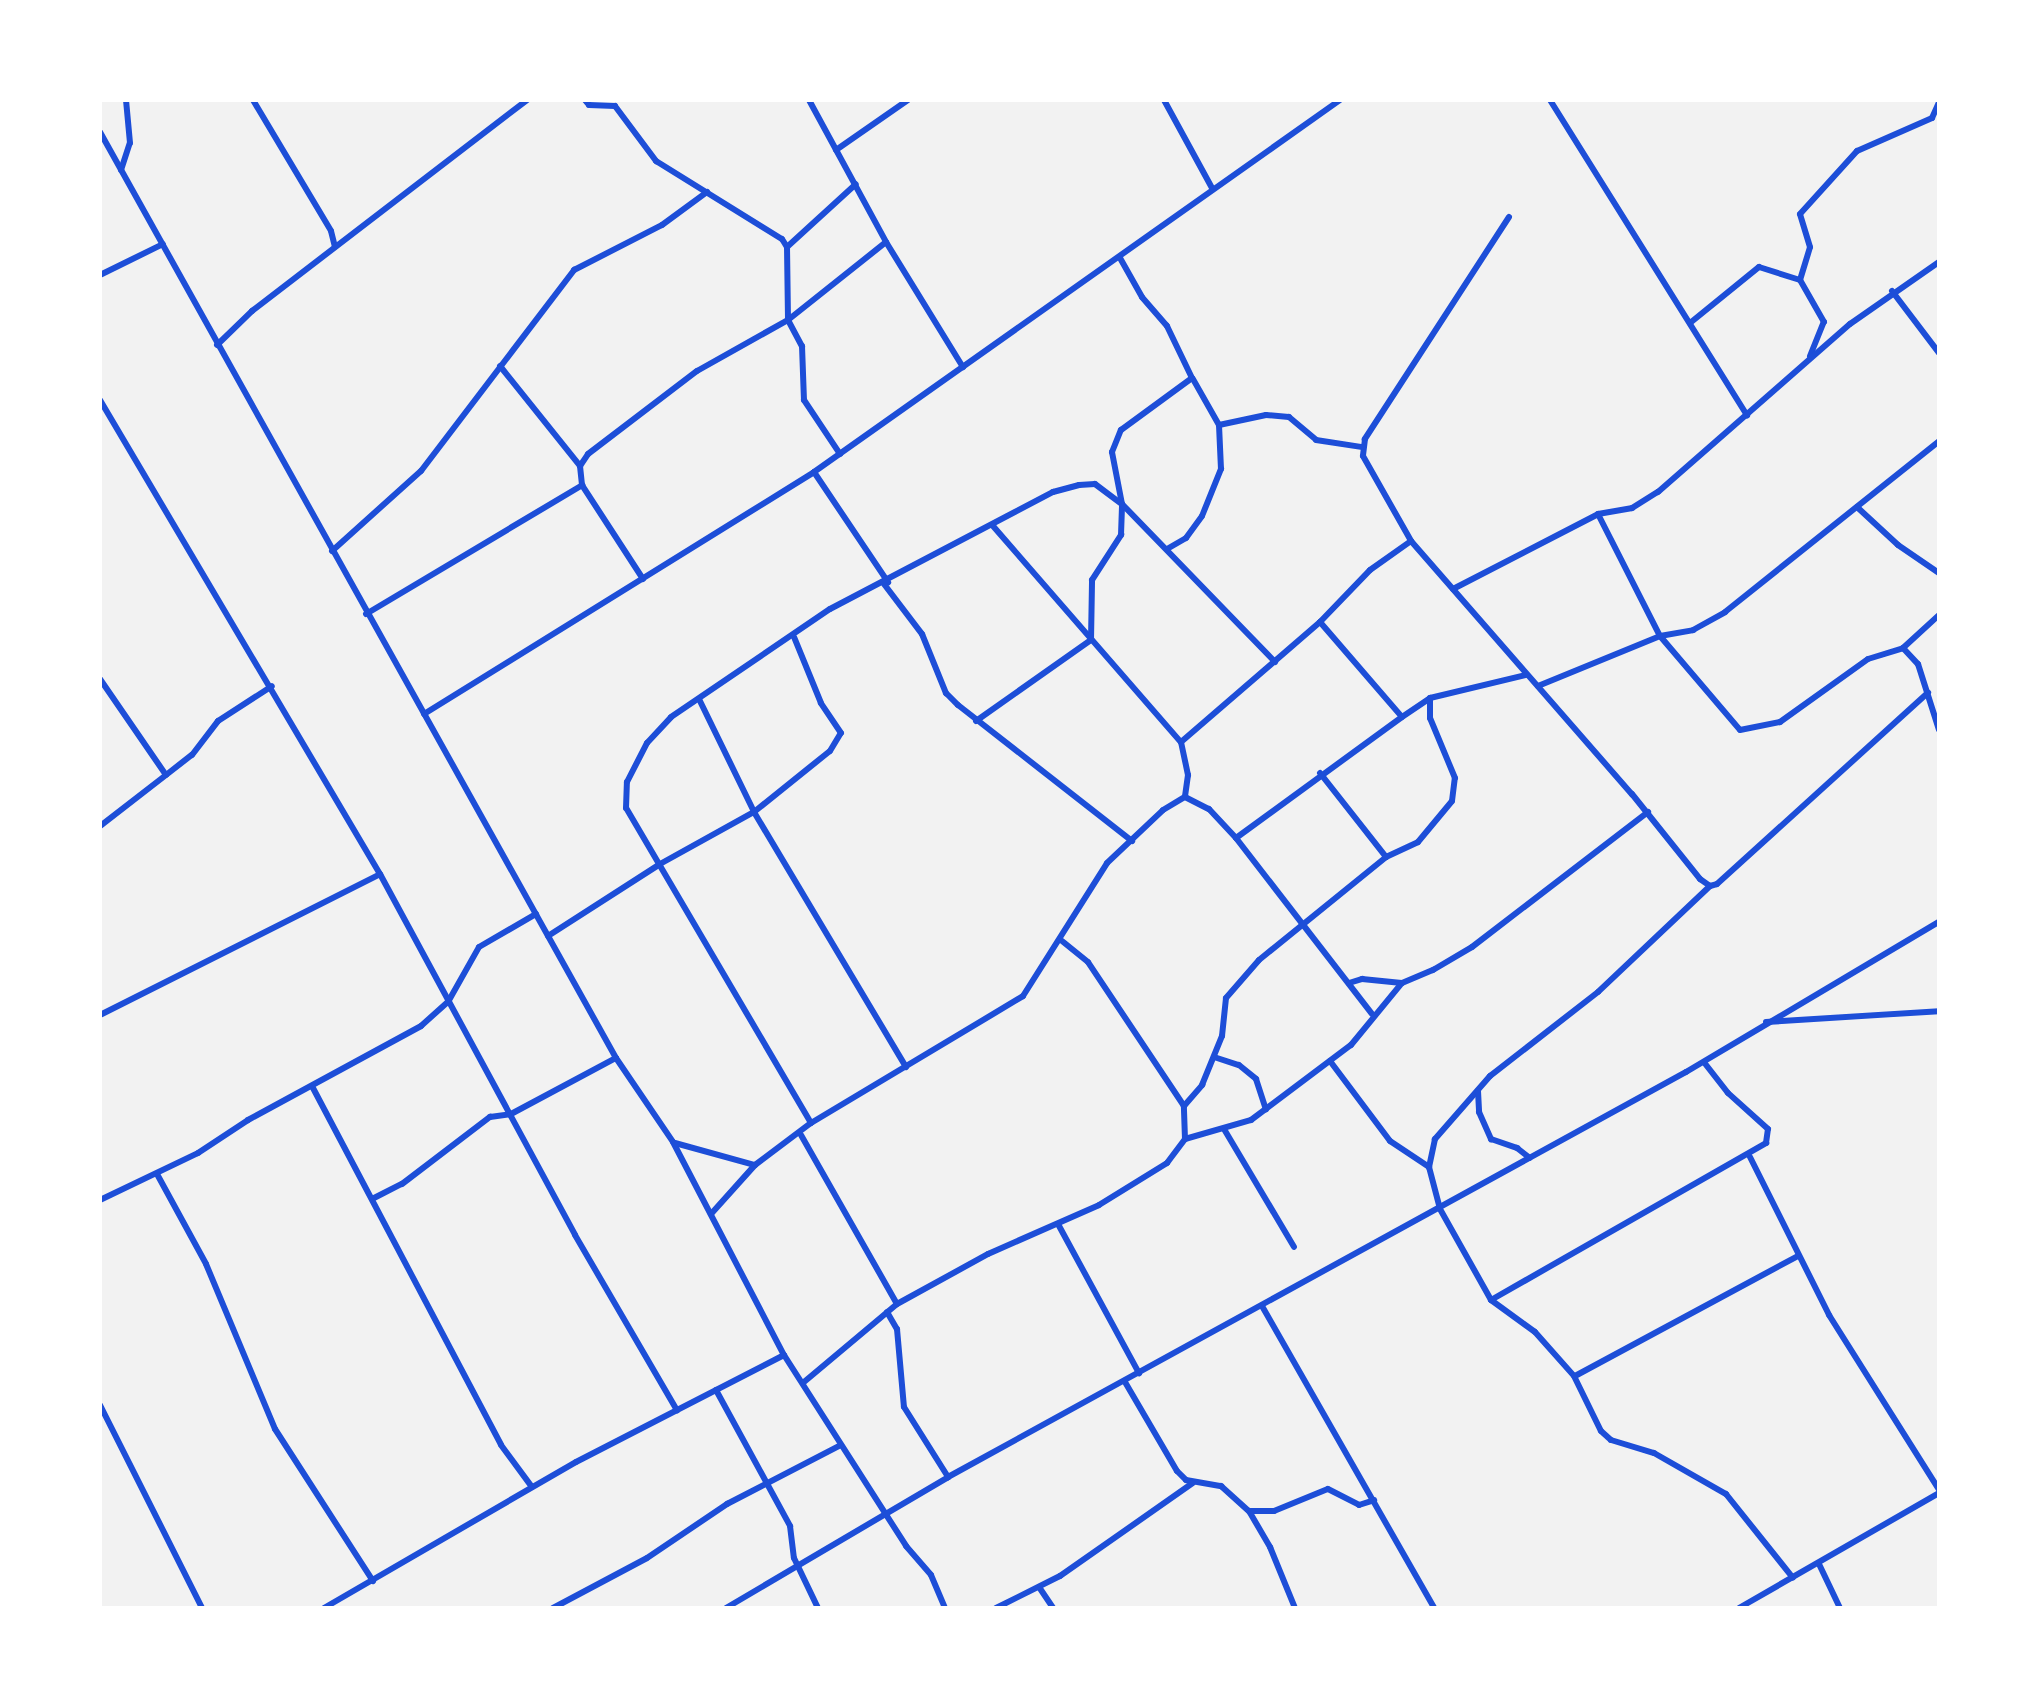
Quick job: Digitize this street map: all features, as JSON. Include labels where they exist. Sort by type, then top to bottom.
[{"type":"street","points":[[121,170],[130,143],[126,100]]},
{"type":"street","points":[[253,100],[332,232],[336,248]]},
{"type":"street","points":[[217,345],[252,311],[527,100]]},
{"type":"street","points":[[586,100],[589,105],[615,106],[656,161],[771,230],[787,248],[788,320],[802,346],[804,400],[840,454]]},
{"type":"street","points":[[808,100],[886,242],[963,368]]},
{"type":"street","points":[[836,150],[908,100]]},
{"type":"street","points":[[1164,100],[1212,188]]},
{"type":"street","points":[[424,714],[814,472],[1340,100]]},
{"type":"street","points":[[1550,100],[1748,414]]},
{"type":"street","points":[[1800,280],[1810,247],[1800,214],[1858,151],[1932,118],[1939,102]]},
{"type":"street","points":[[100,133],[616,1058],[673,1142],[784,1355],[906,1546],[931,1575],[945,1608]]},
{"type":"street","points":[[787,248],[856,184]]},
{"type":"street","points":[[332,551],[421,471],[574,270],[662,225],[707,192]]},
{"type":"street","points":[[1362,447],[1509,216]]},
{"type":"street","points":[[580,466],[588,454],[696,371],[788,320],[886,242]]},
{"type":"street","points":[[100,275],[163,244]]},
{"type":"street","points":[[1120,258],[1142,298],[1167,326],[1219,425],[1220,469],[1213,493],[1186,538],[1167,549]]},
{"type":"street","points":[[1453,589],[1598,514],[1632,508],[1658,492],[1892,291],[1939,262]]},
{"type":"street","points":[[1690,323],[1759,266],[1800,280],[1824,322],[1808,361]]},
{"type":"street","points":[[1892,291],[1939,352]]},
{"type":"street","points":[[500,366],[580,466],[582,485],[643,579]]},
{"type":"street","points":[[1091,640],[1092,580],[1119,543],[1122,504],[1112,452],[1121,430],[1192,378]]},
{"type":"street","points":[[100,400],[380,874],[575,1235],[677,1410]]},
{"type":"street","points":[[1219,425],[1266,416],[1289,417],[1316,440],[1362,447]]},
{"type":"street","points":[[1538,686],[1660,636],[1692,630],[1725,612],[1939,441]]},
{"type":"street","points":[[1362,447],[1373,479],[1411,540],[1710,886]]},
{"type":"street","points":[[814,472],[922,634],[946,693],[976,721],[1132,841]]},
{"type":"street","points":[[811,1123],[626,808],[626,782],[647,742],[698,699],[794,637],[830,608],[886,583],[1053,492],[1080,485],[1095,484],[1122,504],[1275,662]]},
{"type":"street","points":[[366,614],[582,485]]},
{"type":"street","points":[[1857,507],[1898,545],[1939,573]]},
{"type":"street","points":[[1598,514],[1660,636],[1740,730],[1780,722],[1868,660],[1903,648],[1939,615]]},
{"type":"street","points":[[711,1214],[756,1165],[811,1123],[1023,996],[1062,941],[1107,863],[1163,810],[1184,797],[1188,775],[1181,742],[993,526]]},
{"type":"street","points":[[1181,742],[1320,622],[1370,570],[1411,540]]},
{"type":"street","points":[[1320,622],[1402,717]]},
{"type":"street","points":[[548,936],[660,864],[754,812],[810,771],[841,732],[820,703],[794,637]]},
{"type":"street","points":[[976,721],[1091,640]]},
{"type":"street","points":[[1903,648],[1918,664],[1939,730]]},
{"type":"street","points":[[1236,838],[1320,773],[1430,698],[1527,674]]},
{"type":"street","points":[[100,679],[166,775]]},
{"type":"street","points":[[100,826],[192,755],[218,720],[272,686]]},
{"type":"street","points":[[1793,1578],[1726,1494],[1654,1453],[1611,1440],[1601,1431],[1574,1376],[1535,1332],[1491,1300],[1440,1209],[1428,1167],[1436,1139],[1478,1090],[1559,1019],[1598,992],[1710,886],[1928,694]]},
{"type":"street","points":[[1184,1106],[1202,1085],[1214,1056],[1227,1014],[1226,998],[1259,960],[1386,858],[1418,842],[1452,801],[1455,778],[1430,718],[1430,698]]},
{"type":"street","points":[[698,699],[754,812],[906,1066]]},
{"type":"street","points":[[1320,773],[1386,858]]},
{"type":"street","points":[[1184,797],[1209,809],[1236,838],[1372,1014]]},
{"type":"street","points":[[1185,1139],[1251,1120],[1359,1037],[1372,1014],[1402,983],[1472,947],[1648,812]]},
{"type":"street","points":[[100,1016],[380,874]]},
{"type":"street","points":[[100,1200],[157,1174],[421,1026],[448,1002],[479,947],[536,914]]},
{"type":"street","points":[[726,1608],[948,1478],[1704,1062],[1765,1022],[1939,922]]},
{"type":"street","points":[[804,1382],[897,1304],[988,1254],[1099,1205],[1167,1163],[1185,1139],[1184,1106],[1099,977],[1062,941]]},
{"type":"street","points":[[1348,983],[1362,979],[1402,983]]},
{"type":"street","points":[[1765,1022],[1939,1011]]},
{"type":"street","points":[[1214,1056],[1239,1065],[1256,1079],[1266,1109]]},
{"type":"street","points":[[374,1198],[402,1184],[490,1117],[511,1114],[616,1058]]},
{"type":"street","points":[[1330,1061],[1390,1141],[1428,1167]]},
{"type":"street","points":[[1491,1300],[1766,1144],[1768,1129],[1728,1093],[1704,1062]]},
{"type":"street","points":[[313,1088],[501,1446],[532,1487]]},
{"type":"street","points":[[1478,1090],[1485,1132],[1491,1139],[1518,1148],[1530,1158]]},
{"type":"street","points":[[1224,1129],[1294,1247]]},
{"type":"street","points":[[800,1135],[897,1304]]},
{"type":"street","points":[[673,1142],[756,1165]]},
{"type":"street","points":[[1739,1608],[1939,1491],[1828,1315],[1750,1156]]},
{"type":"street","points":[[157,1174],[206,1264],[275,1429],[373,1582]]},
{"type":"street","points":[[1058,1224],[1139,1372]]},
{"type":"street","points":[[1574,1376],[1798,1256]]},
{"type":"street","points":[[1262,1306],[1434,1608]]},
{"type":"street","points":[[887,1312],[897,1328],[904,1407],[948,1478]]},
{"type":"street","points":[[324,1608],[532,1487],[784,1355]]},
{"type":"street","points":[[1125,1382],[1177,1470],[1194,1482],[1221,1486],[1249,1511],[1270,1548],[1295,1608]]},
{"type":"street","points":[[716,1390],[790,1526],[798,1567],[818,1608]]},
{"type":"street","points":[[100,1405],[202,1608]]},
{"type":"street","points":[[553,1608],[647,1558],[769,1482],[841,1445]]},
{"type":"street","points":[[996,1608],[1038,1587],[1194,1482]]},
{"type":"street","points":[[1249,1511],[1274,1511],[1328,1489],[1358,1505],[1374,1500]]},
{"type":"street","points":[[1819,1564],[1840,1608]]},
{"type":"street","points":[[1038,1587],[1053,1608]]}]
